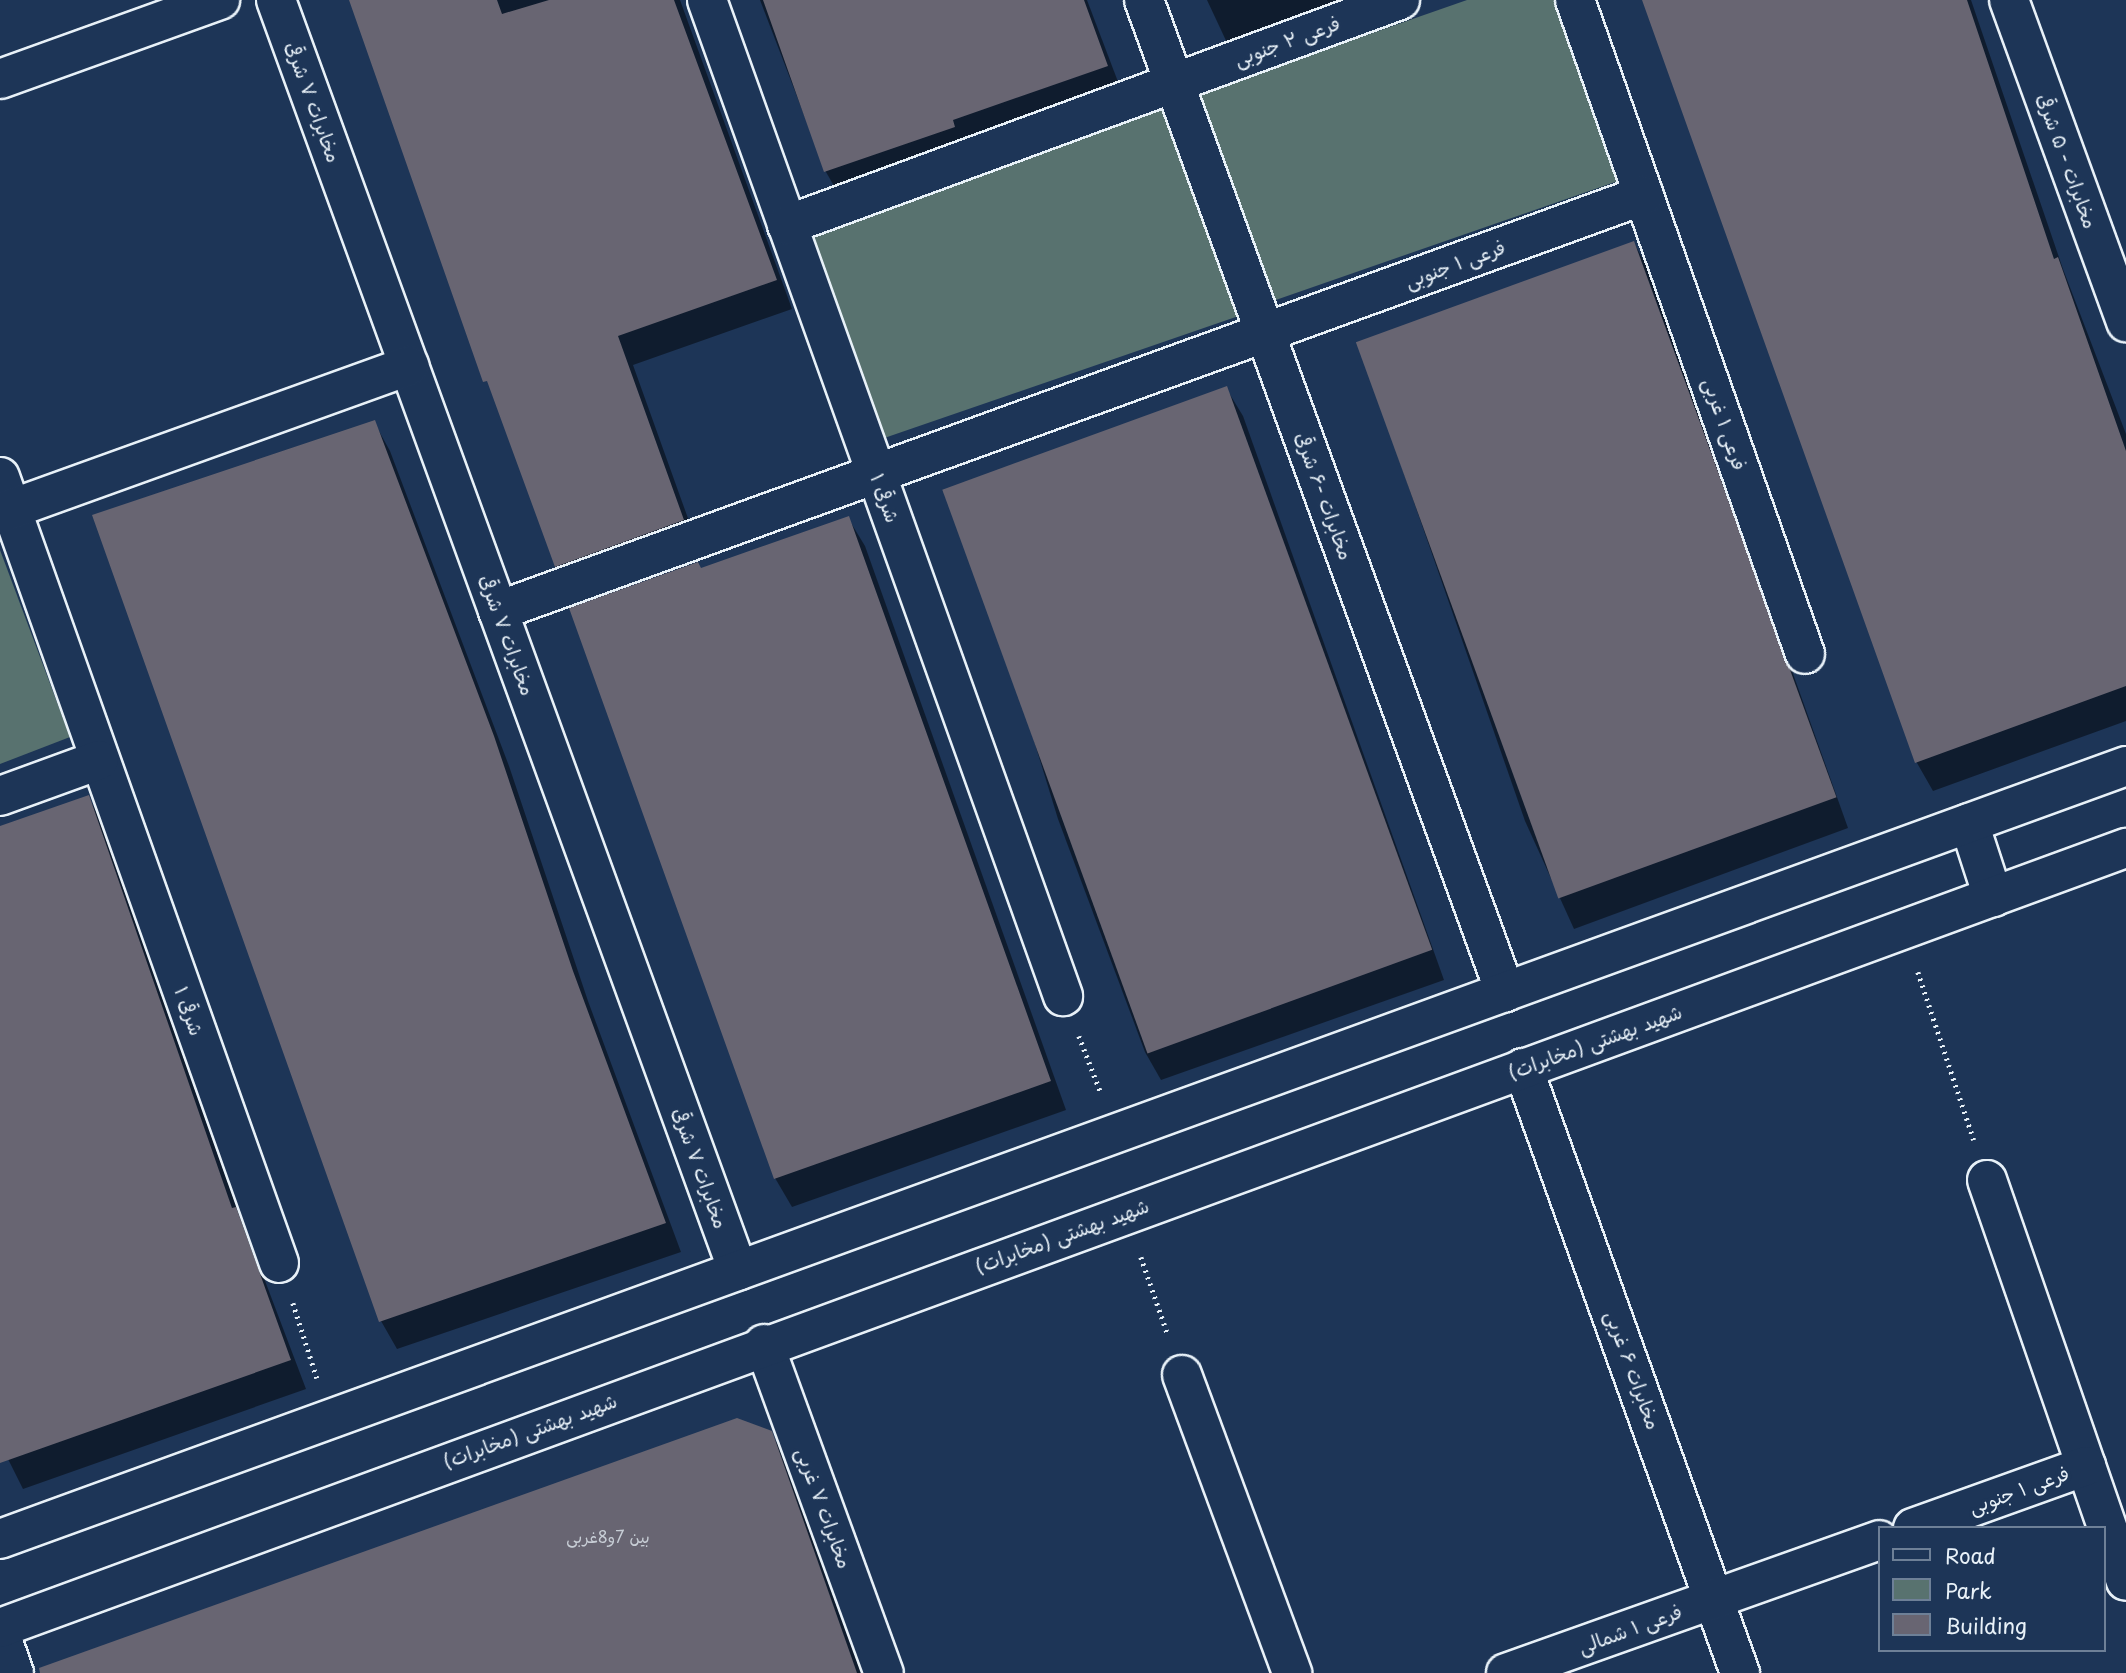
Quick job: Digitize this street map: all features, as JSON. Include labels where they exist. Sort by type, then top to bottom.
[{"type":"street","points":[[0,79],[220,0]]},
{"type":"street","name":"مخابرات ۷ شرقی","points":[[276,0],[738,1271]]},
{"type":"street","name":"شرقی ۱","points":[[707,0],[1063,996]]},
{"type":"street","name":"مخابرات -۶ شرقی","points":[[1144,0],[1505,992]]},
{"type":"street","name":"فرعی ۲ جنوبی","points":[[787,225],[1173,81],[1400,0]]},
{"type":"street","name":"فرعی ۱ غربی","points":[[1575,0],[1805,653]]},
{"type":"street","name":"مخابرات - ۵ شرقی","points":[[2009,0],[2126,322]]},
{"type":"street","name":"فرعی ۱ جنوبی","points":[[498,611],[875,471],[1644,195]]},
{"type":"street","points":[[4,499],[409,366]]},
{"type":"street","name":"شرقی ۱","points":[[4,499],[279,1262]]},
{"type":"street","points":[[0,796],[99,760]]},
{"type":"street","points":[[0,1539],[2126,766]]},
{"type":"street","points":[[1969,823],[1993,897]]},
{"type":"street","name":"شهید بهشتی (مخابرات)","points":[[0,1628],[764,1344],[2126,848]]},
{"type":"street","name":"مخابرات ۶ غربی","points":[[1523,1068],[1740,1673]]},
{"type":"street","points":[[1987,1181],[2126,1581]]},
{"type":"street","name":"مخابرات ۷ غربی","points":[[764,1344],[884,1673]]},
{"type":"street","points":[[1182,1375],[1292,1673]]},
{"type":"street","name":"فرعی ۱ جنوبی","points":[[1919,1526],[2087,1466]]},
{"type":"street","points":[[1714,1599],[1878,1540]]},
{"type":"street","name":"فرعی ۱ شمالی","points":[[1506,1673],[1714,1599]]},
{"type":"street","points":[[0,1633],[14,1673]]},
{"type":"path","points":[[1904,929],[1987,1181]]},
{"type":"path","points":[[1063,996],[1117,1133]]},
{"type":"path","points":[[1125,1213],[1182,1375]]},
{"type":"path","points":[[279,1262],[330,1419]]},
{"type":"green space","points":[[1467,0],[1558,0],[1621,180],[1264,304],[1192,96]]},
{"type":"green space","points":[[1167,108],[1239,316],[882,439],[811,231]]},
{"type":"green space","points":[[0,550],[70,737],[0,764]]},
{"type":"building","points":[[349,0],[497,0],[502,14],[549,0],[674,0],[777,280],[618,336],[684,520],[555,567],[487,381],[483,382]]},
{"type":"building","points":[[763,0],[1084,0],[1108,66],[953,120],[955,127],[824,172]]},
{"type":"building","points":[[1642,0],[1967,0],[2054,259],[2058,257],[2126,451],[2126,686],[1915,763]]},
{"type":"building","points":[[1634,241],[1836,797],[1558,899],[1356,342]]},
{"type":"building","points":[[1227,386],[1432,950],[1147,1053],[942,490]]},
{"type":"building","points":[[375,420],[494,736],[573,971],[666,1223],[379,1322],[92,515]]},
{"type":"building","points":[[849,516],[1051,1081],[774,1179],[569,608],[698,562],[701,568]]},
{"type":"building","points":[[89,795],[232,1208],[236,1207],[291,1360],[0,1463],[0,826]]},
{"type":"building","points":[[737,1418],[772,1431],[857,1673],[40,1673],[39,1668]]}]
